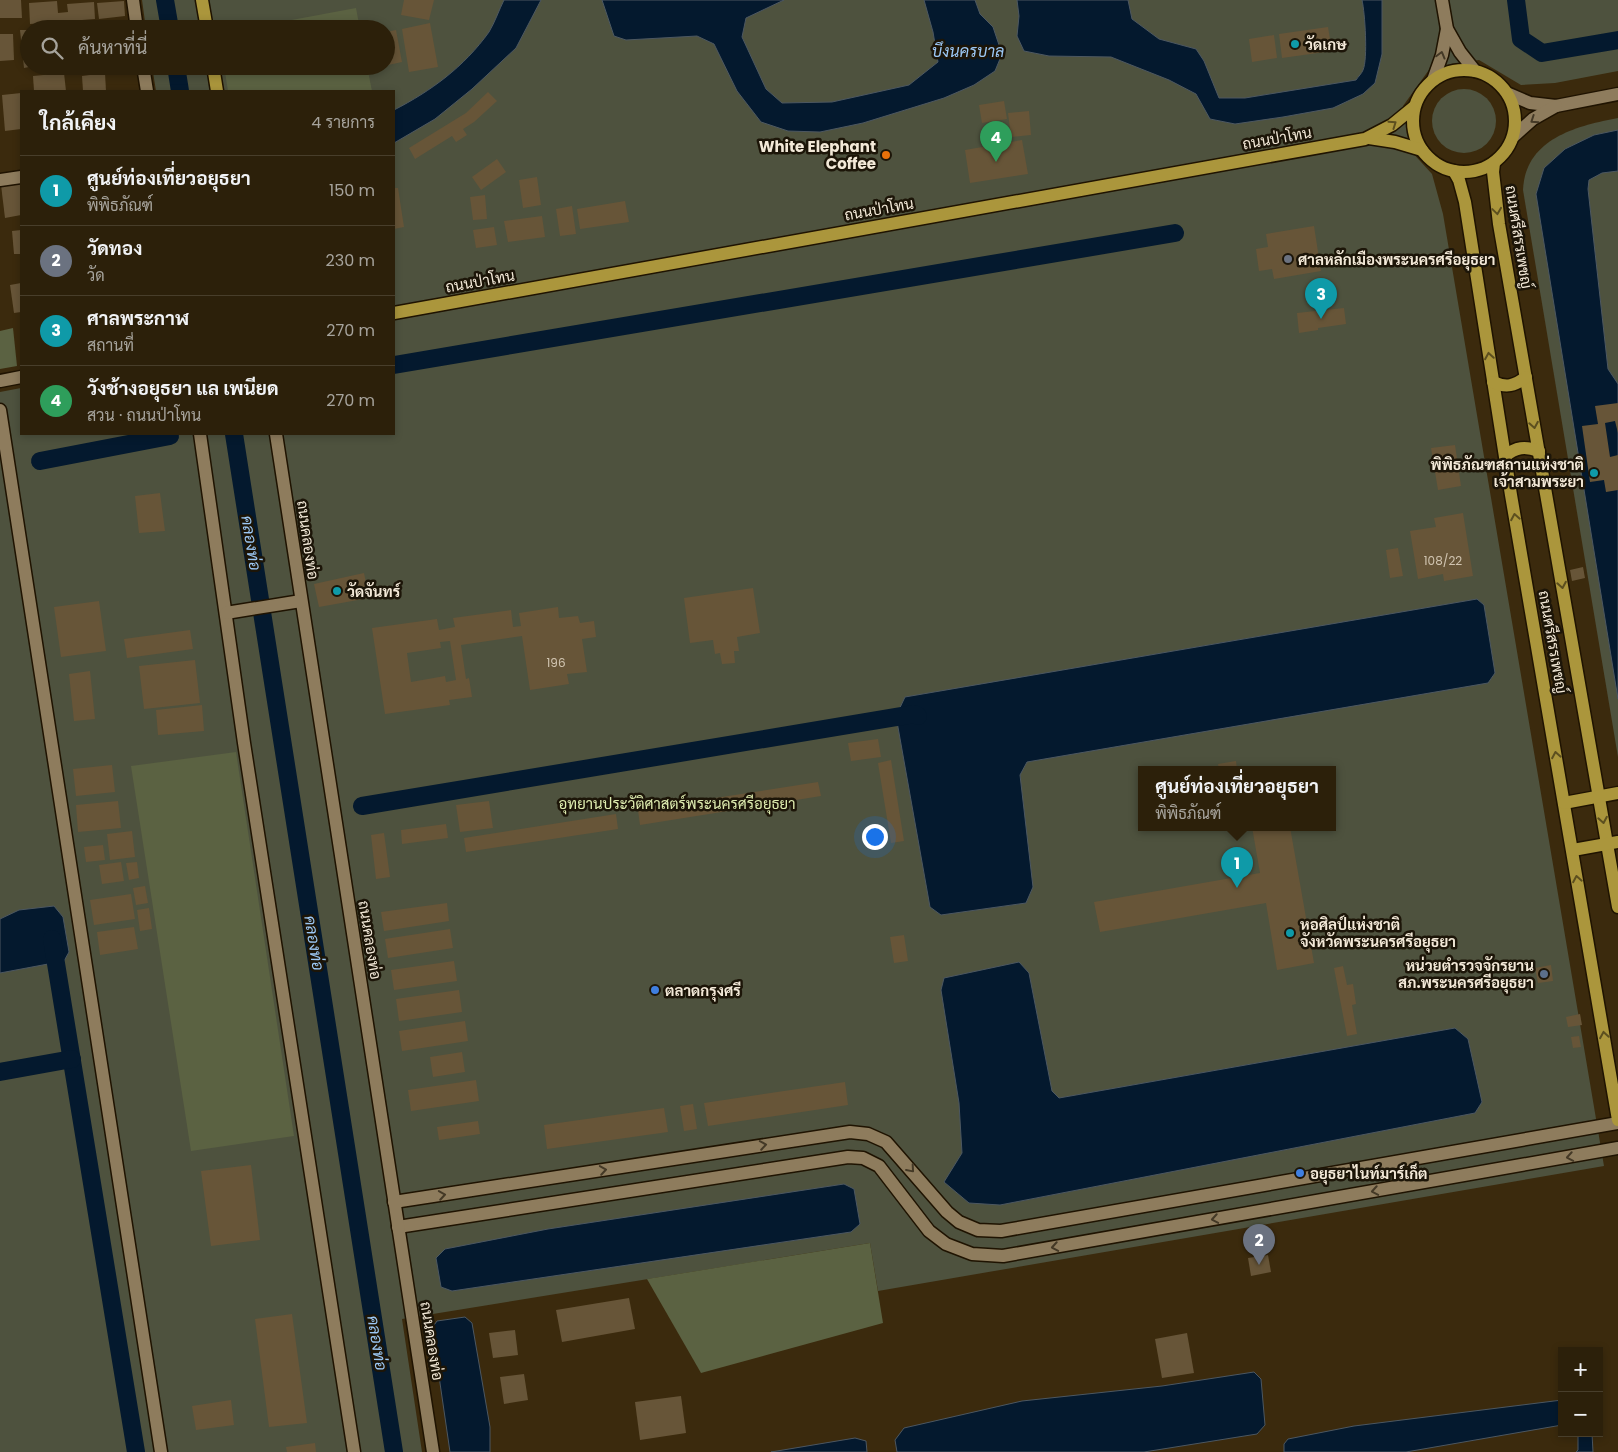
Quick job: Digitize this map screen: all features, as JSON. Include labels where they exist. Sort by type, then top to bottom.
[{"type":"main road","points":[[202,0],[205,20]]},
{"type":"main road","points":[[1475,70],[1494,79],[1509,94],[1515,114],[1514,136],[1503,154],[1494,163],[1482,169],[1468,172],[1454,171],[1439,165],[1422,150],[1414,130],[1414,107],[1425,87],[1433,80],[1453,71],[1475,70]]},
{"type":"main road","points":[[214,75],[217,90]]},
{"type":"main road","name":"ถนนป่าโทน","points":[[1369,138],[1392,125],[1414,107]]},
{"type":"main road","name":"ถนนป่าโทน","points":[[395,313],[1369,138],[1395,142],[1422,150]]},
{"type":"main road","name":"ถนนศรีสรรเพชญ์","points":[[1494,163],[1494,189],[1499,224],[1599,796],[1613,843],[1618,907]]},
{"type":"main road","name":"ถนนศรีสรรเพชญ์","points":[[1454,171],[1459,180],[1465,202],[1505,456],[1618,1122]]},
{"type":"main road","points":[[1493,382],[1503,386],[1517,384],[1526,376]]},
{"type":"main road","points":[[1505,456],[1513,449],[1528,447],[1539,451]]},
{"type":"main road","points":[[1564,803],[1618,793]]},
{"type":"main road","points":[[1572,850],[1613,843]]},
{"type":"street","points":[[133,0],[136,20]]},
{"type":"street","points":[[1442,0],[1447,29],[1460,52],[1475,70]]},
{"type":"street","points":[[1433,80],[1442,55],[1447,29]]},
{"type":"street","points":[[144,75],[147,90]]},
{"type":"street","points":[[1509,94],[1530,103],[1556,106],[1618,94]]},
{"type":"street","points":[[1514,136],[1533,119],[1556,106]]},
{"type":"street","points":[[0,180],[20,177]]},
{"type":"street","points":[[0,381],[20,378]]},
{"type":"street","points":[[0,410],[161,1452]]},
{"type":"street","points":[[200,435],[230,613],[246,753],[354,1452]]},
{"type":"street","name":"ถนนคลองท่อ","points":[[276,435],[295,602],[394,1202],[433,1452]]},
{"type":"street","points":[[230,613],[295,602]]},
{"type":"street","points":[[394,1202],[850,1132],[868,1134],[886,1142],[947,1212],[959,1222],[978,1230],[1001,1231],[1618,1122]]},
{"type":"street","points":[[398,1227],[848,1157],[863,1158],[879,1166],[929,1231],[946,1244],[972,1254],[1002,1256],[1618,1148]]},
{"type":"green space","name":"อุทยานประวัติศาสตร์พระนครศรีอยุธยา","points":[[142,0],[1618,0],[1618,71],[1555,83],[1521,85],[1479,60],[1431,67],[1403,106],[1410,150],[1432,174],[1443,214],[1604,1166],[878,1291],[870,1243],[402,1319],[422,1452],[0,1452],[0,392],[20,388],[20,435],[395,435],[395,90],[156,90],[153,75],[395,75],[395,20],[145,20]]},
{"type":"green space","points":[[356,8],[358,20],[292,20]]},
{"type":"green space","points":[[225,75],[369,75],[372,90],[228,90]]},
{"type":"green space","points":[[1458,89],[1470,89],[1487,98],[1494,109],[1496,121],[1494,133],[1487,144],[1470,153],[1458,153],[1446,148],[1437,139],[1432,127],[1432,115],[1437,103],[1446,94]]},
{"type":"green space","name":"พิพิธภัณฑสถานแห่งชาติ เจ้าสามพระยา","points":[[1618,118],[1618,757],[1523,190],[1526,173],[1533,158],[1543,147],[1555,138],[1570,131],[1586,125]]},
{"type":"green space","points":[[13,328],[17,366],[0,369],[0,331]]},
{"type":"green space","points":[[236,752],[294,1136],[191,1151],[131,766]]},
{"type":"green space","points":[[870,1243],[883,1323],[701,1373],[647,1279]]},
{"type":"water","points":[[504,0],[541,0],[516,48],[472,89],[435,119],[395,142],[395,109],[421,95],[458,67],[479,45],[493,24]]},
{"type":"water","name":"บึงนครบาล","points":[[602,0],[784,0],[746,18],[742,37],[766,89],[782,103],[832,102],[909,85],[938,62],[933,32],[924,0],[975,0],[980,14],[993,27],[1002,54],[995,71],[974,85],[944,98],[863,123],[820,132],[788,131],[761,122],[737,91],[714,44],[697,36],[626,40],[614,36]]},
{"type":"water","name":"บึงนครบาล","points":[[1017,0],[1128,0],[1132,19],[1159,39],[1196,49],[1204,61],[1219,98],[1245,98],[1356,80],[1365,64],[1366,46],[1362,0],[1382,0],[1382,54],[1375,83],[1363,94],[1333,108],[1235,124],[1210,119],[1196,94],[1169,80],[1111,57],[1049,56],[1024,51],[1017,36],[1019,16]]},
{"type":"water","name":"พิพิธภัณฑสถานแห่งชาติ เจ้าสามพระยา","points":[[1618,130],[1618,171],[1602,173],[1589,180],[1588,189],[1608,369],[1618,384],[1618,699],[1536,194],[1544,168],[1565,149],[1594,135]]},
{"type":"water","points":[[1477,599],[1484,605],[1495,673],[1488,683],[1027,762],[1020,775],[1033,887],[1026,903],[941,915],[930,907],[896,716],[905,697]]},
{"type":"water","points":[[54,906],[63,917],[69,952],[64,961],[0,973],[0,919],[19,910]]},
{"type":"water","points":[[1019,962],[1029,973],[1052,1091],[1059,1098],[1455,1028],[1468,1039],[1482,1102],[1475,1113],[1000,1205],[969,1203],[944,1182],[962,1153],[959,1103],[941,990],[944,978]]},
{"type":"water","points":[[844,1184],[854,1189],[860,1224],[851,1232],[452,1291],[441,1287],[436,1258],[445,1249],[548,1229]]},
{"type":"water","points":[[465,1317],[472,1323],[490,1427],[490,1452],[450,1452],[432,1328],[437,1321]]},
{"type":"water","points":[[1254,1372],[1261,1379],[1265,1425],[1257,1434],[1144,1452],[897,1452],[895,1440],[904,1428],[1022,1401],[1162,1386]]},
{"type":"water","points":[[1558,1400],[1558,1426],[1406,1452],[1284,1452],[1284,1444],[1288,1439],[1354,1426]]},
{"type":"water","points":[[1578,1437],[1592,1437],[1593,1452],[1576,1452],[1578,1450]]},
{"type":"water","points":[[855,1438],[866,1441],[867,1452],[771,1452]]},
{"type":"building","points":[[0,0],[21,0],[22,18],[0,18]]},
{"type":"building","points":[[404,0],[434,0],[429,20],[401,15]]},
{"type":"building","points":[[57,1],[58,13],[68,12],[67,4],[94,2],[95,19],[30,20],[29,3]]},
{"type":"building","points":[[124,1],[125,16],[99,19],[97,3]]},
{"type":"building","points":[[430,23],[438,67],[409,72],[402,29]]},
{"type":"building","points":[[1328,27],[1332,51],[1282,58],[1279,34]]},
{"type":"building","points":[[395,30],[402,62],[395,64]]},
{"type":"building","points":[[0,34],[13,34],[14,60],[0,61]]},
{"type":"building","points":[[1274,35],[1277,58],[1252,62],[1249,39]]},
{"type":"building","points":[[64,75],[66,90],[34,90],[33,76]]},
{"type":"building","points":[[105,75],[106,90],[83,90],[82,76]]},
{"type":"building","points":[[488,92],[497,101],[474,122],[463,129],[467,135],[456,142],[452,136],[415,159],[409,148],[466,113]]},
{"type":"building","points":[[20,93],[20,129],[5,131],[2,95]]},
{"type":"building","points":[[1004,101],[1007,119],[982,123],[979,105]]},
{"type":"building","points":[[1029,111],[1031,135],[1011,137],[1008,113]]},
{"type":"building","points":[[1003,122],[1005,141],[990,144],[987,124]]},
{"type":"building","points":[[1022,140],[1028,174],[970,183],[965,150]]},
{"type":"building","points":[[497,159],[506,172],[481,190],[472,177]]},
{"type":"building","points":[[537,177],[541,205],[523,208],[519,180]]},
{"type":"building","points":[[20,182],[20,215],[5,218],[1,185]]},
{"type":"building","points":[[395,188],[398,188],[404,227],[395,229]]},
{"type":"building","points":[[485,195],[487,219],[473,220],[470,197]]},
{"type":"building","points":[[625,201],[629,222],[580,229],[577,209]]},
{"type":"building","points":[[572,206],[576,234],[560,236],[556,209]]},
{"type":"building","points":[[542,216],[545,237],[508,242],[504,221]]},
{"type":"building","name":"ศาลหลักเมืองพระนครศรีอยุธยา","points":[[1314,226],[1321,271],[1274,279],[1272,269],[1259,271],[1256,249],[1268,247],[1266,234]]},
{"type":"building","points":[[494,227],[497,245],[476,248],[473,230]]},
{"type":"building","points":[[20,230],[20,254],[14,254],[12,231]]},
{"type":"building","points":[[20,283],[20,312],[14,313],[10,285]]},
{"type":"building","points":[[1344,308],[1346,324],[1299,333],[1297,313]]},
{"type":"building","points":[[1618,403],[1618,433],[1615,421],[1605,423],[1610,457],[1618,455],[1618,490],[1606,492],[1604,480],[1590,482],[1582,426],[1598,424],[1595,406]]},
{"type":"building","points":[[1455,445],[1461,486],[1438,490],[1431,448]]},
{"type":"building","points":[[160,493],[165,531],[139,533],[135,496]]},
{"type":"building","points":[[1463,513],[1473,576],[1444,581],[1443,574],[1418,579],[1410,531],[1436,527],[1434,518]]},
{"type":"building","points":[[1398,548],[1403,576],[1390,578],[1386,550]]},
{"type":"building","points":[[1583,567],[1585,578],[1572,581],[1570,570]]},
{"type":"building","points":[[364,573],[369,598],[319,607],[314,584]]},
{"type":"building","points":[[753,588],[760,633],[737,637],[739,651],[734,651],[735,663],[722,664],[720,653],[715,654],[713,640],[690,643],[684,598]]},
{"type":"building","points":[[99,601],[106,651],[61,657],[54,607]]},
{"type":"building","points":[[558,607],[559,618],[578,616],[580,623],[594,621],[596,637],[582,639],[587,672],[567,674],[569,684],[530,690],[522,636],[461,645],[466,679],[469,678],[472,697],[449,700],[450,705],[385,714],[372,628],[437,619],[439,630],[455,627],[453,618],[511,610],[513,627],[521,626],[519,613]],"holes":[[[450,641],[456,680],[446,682],[445,676],[411,682],[407,653],[441,648],[440,642]]]},
{"type":"building","points":[[190,630],[193,649],[127,658],[124,639]]},
{"type":"building","points":[[195,660],[200,703],[144,709],[139,666]]},
{"type":"building","points":[[90,671],[95,719],[74,721],[69,674]]},
{"type":"building","points":[[202,705],[204,731],[158,735],[156,710]]},
{"type":"building","points":[[878,739],[881,757],[851,761],[848,743]]},
{"type":"building","points":[[891,760],[904,841],[891,843],[878,763]]},
{"type":"building","points":[[1236,761],[1237,766],[1218,766],[1218,764]]},
{"type":"building","points":[[112,765],[115,792],[76,796],[73,769]]},
{"type":"building","points":[[818,782],[821,796],[640,825],[638,810]]},
{"type":"building","points":[[118,801],[121,828],[78,832],[76,805]]},
{"type":"building","points":[[489,801],[493,828],[460,832],[456,805]]},
{"type":"building","points":[[616,814],[618,829],[466,852],[464,838]]},
{"type":"building","points":[[446,824],[448,838],[402,844],[401,830]]},
{"type":"building","points":[[132,831],[135,857],[110,860],[107,834]]},
{"type":"building","points":[[1253,831],[1291,831],[1314,963],[1277,970],[1266,903],[1100,932],[1094,902],[1260,873]]},
{"type":"building","points":[[384,833],[390,877],[376,879],[371,835]]},
{"type":"building","points":[[103,845],[105,860],[86,862],[84,847]]},
{"type":"building","points":[[121,862],[124,881],[102,884],[99,865]]},
{"type":"building","points":[[137,862],[139,878],[129,880],[126,863]]},
{"type":"building","points":[[145,886],[148,903],[136,905],[133,888]]},
{"type":"building","points":[[131,894],[135,919],[94,925],[90,900]]},
{"type":"building","points":[[447,903],[449,921],[384,931],[381,912]]},
{"type":"building","points":[[149,908],[152,929],[140,931],[137,910]]},
{"type":"building","points":[[134,927],[138,949],[100,955],[97,932]]},
{"type":"building","points":[[450,929],[453,948],[388,958],[385,939]]},
{"type":"building","points":[[904,935],[908,961],[894,963],[890,937]]},
{"type":"building","points":[[454,961],[457,981],[394,990],[391,970]]},
{"type":"building","name":"หน่วยตำรวจจักรยาน สภ.พระนครศรีอยุธยา","points":[[1551,965],[1553,981],[1538,983],[1535,968]]},
{"type":"building","points":[[1343,966],[1347,985],[1353,984],[1356,1004],[1352,1005],[1357,1034],[1347,1036],[1334,968]]},
{"type":"building","points":[[459,990],[462,1012],[399,1021],[396,999]]},
{"type":"building","points":[[1580,1014],[1582,1025],[1568,1027],[1566,1017]]},
{"type":"building","points":[[465,1021],[468,1041],[402,1051],[399,1031]]},
{"type":"building","points":[[1579,1036],[1581,1047],[1573,1048],[1571,1037]]},
{"type":"building","points":[[462,1052],[465,1072],[433,1077],[430,1057]]},
{"type":"building","points":[[476,1080],[479,1101],[411,1111],[408,1090]]},
{"type":"building","points":[[845,1082],[848,1105],[708,1126],[704,1103]]},
{"type":"building","points":[[693,1104],[697,1129],[684,1131],[680,1106]]},
{"type":"building","points":[[664,1108],[668,1132],[547,1149],[544,1125]]},
{"type":"building","points":[[478,1121],[480,1134],[439,1140],[437,1127]]},
{"type":"building","points":[[251,1165],[260,1240],[211,1246],[201,1171]]},
{"type":"building","points":[[1268,1255],[1271,1272],[1251,1276],[1248,1258]]},
{"type":"building","points":[[629,1298],[635,1329],[562,1342],[556,1310]]},
{"type":"building","points":[[292,1314],[307,1423],[269,1427],[255,1319]]},
{"type":"building","points":[[515,1330],[518,1355],[493,1358],[489,1333]]},
{"type":"building","points":[[1187,1333],[1194,1373],[1162,1378],[1155,1339]]},
{"type":"building","points":[[524,1374],[528,1400],[504,1404],[500,1377]]},
{"type":"building","points":[[681,1396],[686,1433],[640,1440],[635,1402]]},
{"type":"building","points":[[231,1400],[234,1425],[196,1430],[192,1406]]},
{"type":"building","points":[[315,1443],[316,1452],[287,1452],[286,1447]]},
{"type":"waterway","name":"คลองท่อ","points":[[165,0],[168,20]]},
{"type":"waterway","points":[[1516,0],[1521,39],[1542,53],[1618,40]]},
{"type":"waterway","name":"คลองท่อ","points":[[177,75],[180,90]]},
{"type":"waterway","points":[[395,365],[1175,233]]},
{"type":"waterway","name":"คลองท่อ","points":[[234,435],[394,1452]]},
{"type":"waterway","points":[[40,461],[170,436]]},
{"type":"waterway","points":[[362,806],[914,714],[918,716]]},
{"type":"waterway","points":[[52,939],[136,1452]]},
{"type":"waterway","points":[[0,1072],[72,1059]]},
{"type":"place","name":"วัดเกษ","points":[[1295,44]]},
{"type":"place","name":"White Elephant Coffee","points":[[886,155]]},
{"type":"place","name":"วังช้างอยุธยา แล เพนียด","points":[[996,162]]},
{"type":"place","name":"ศาลหลักเมืองพระนครศรีอยุธยา","points":[[1288,259]]},
{"type":"place","name":"ศาลพระกาฬ","points":[[1321,319]]},
{"type":"place","name":"พิพิธภัณฑสถานแห่งชาติ เจ้าสามพระยา","points":[[1594,473]]},
{"type":"place","name":"วัดจันทร์","points":[[337,591]]},
{"type":"place","name":"ศูนย์ท่องเที่ยวอยุธยา","points":[[1237,888]]},
{"type":"place","name":"หอศิลป์แห่งชาติ จังหวัดพระนครศรีอยุธยา","points":[[1290,933]]},
{"type":"place","name":"หน่วยตำรวจจักรยาน สภ.พระนครศรีอยุธยา","points":[[1544,974]]},
{"type":"place","name":"ตลาดกรุงศรี","points":[[655,990]]},
{"type":"place","name":"อยุธยาไนท์มาร์เก็ต","points":[[1300,1173]]},
{"type":"place","name":"วัดทอง","points":[[1259,1265]]}]
